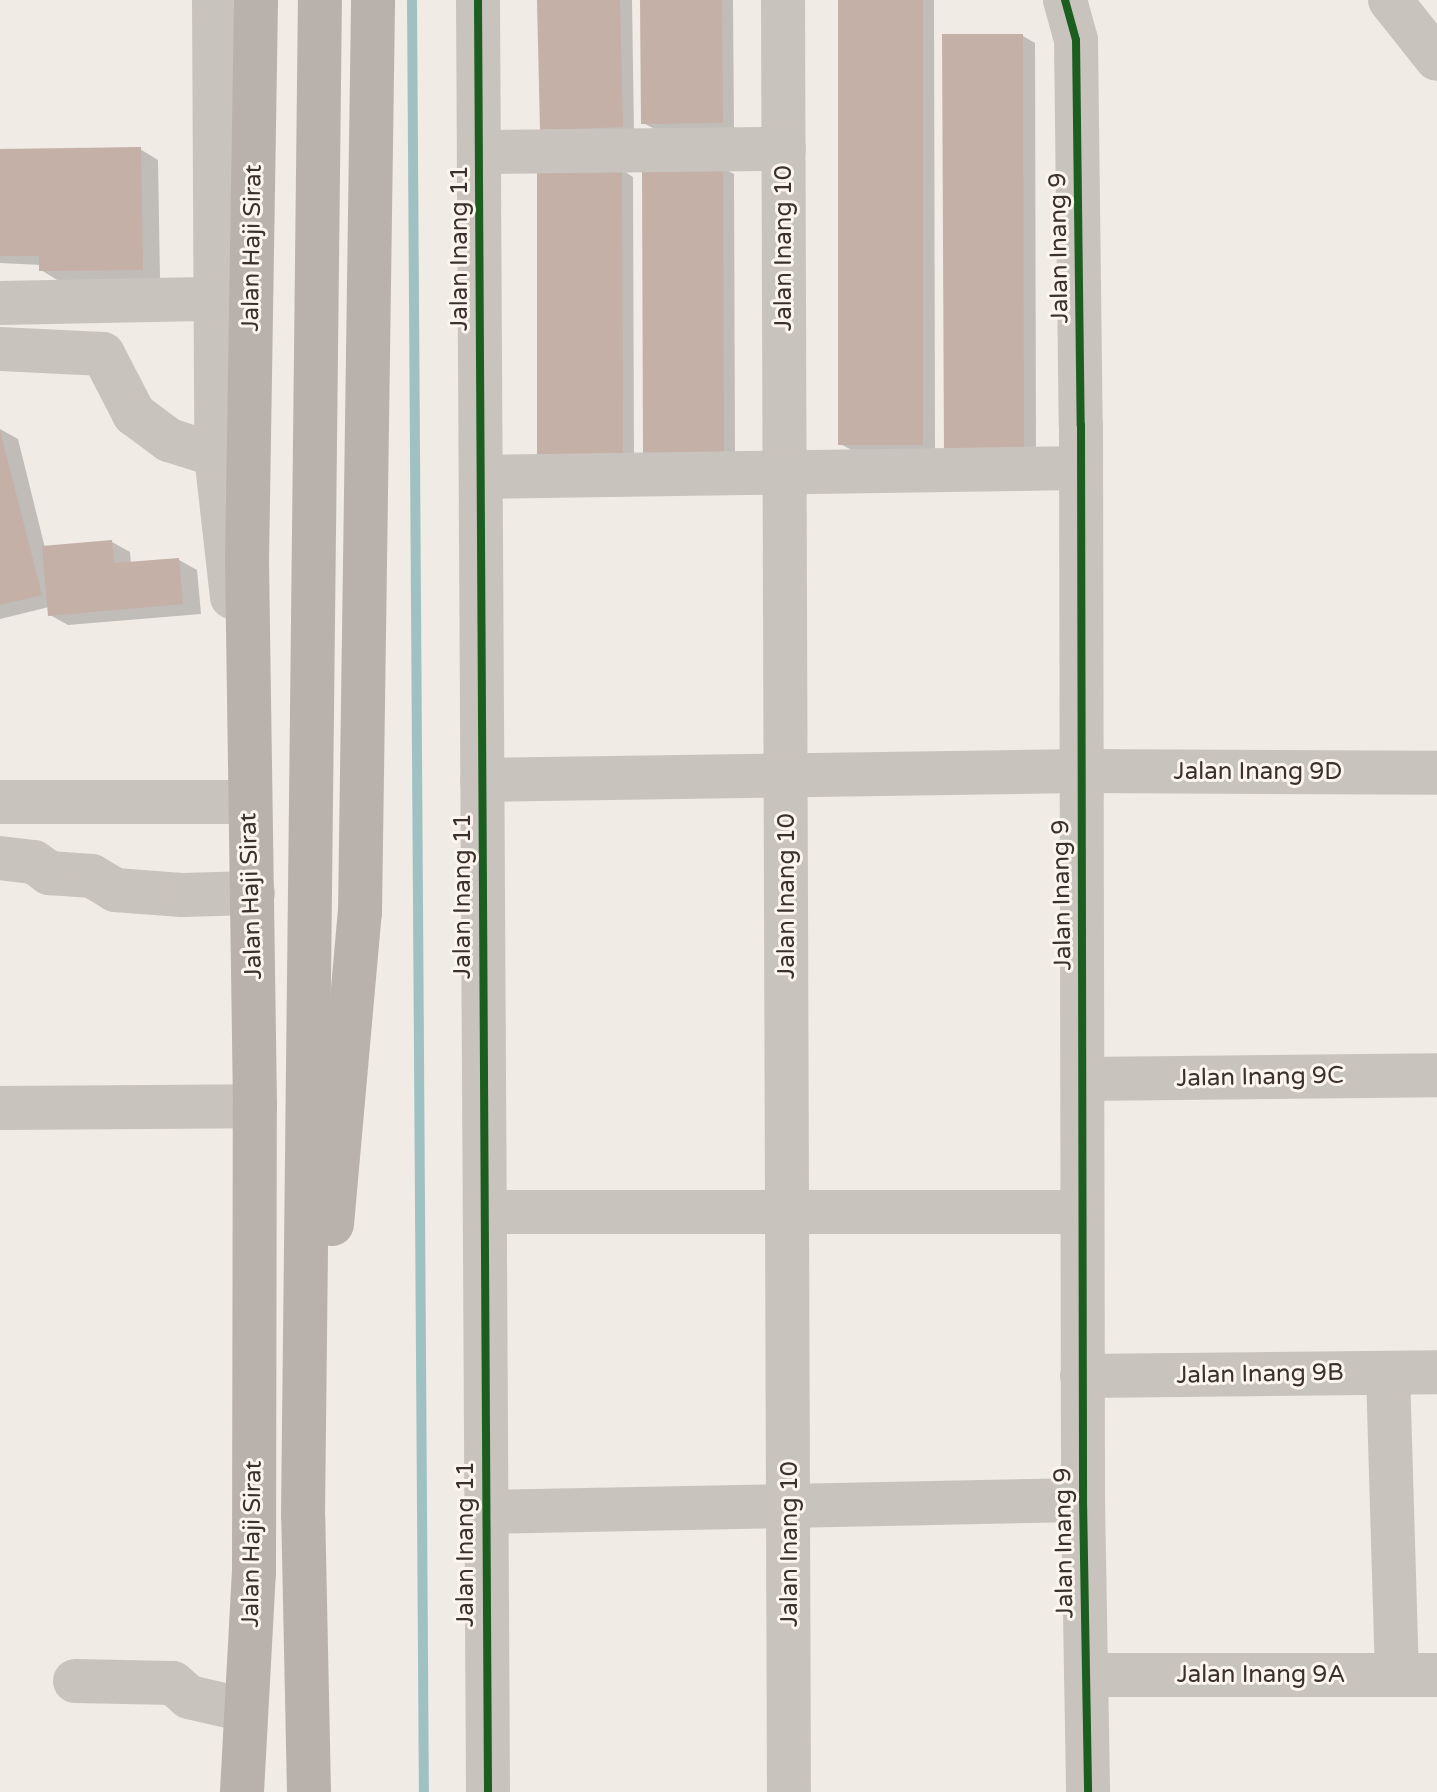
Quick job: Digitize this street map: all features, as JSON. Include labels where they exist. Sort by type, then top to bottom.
[{"type":"main road","name":"Jalan Haji Sirat","points":[[242,1792],[254,1573],[255,1106],[247,562],[256,0]]},
{"type":"main road","name":"Jalan Haji Sirat","points":[[309,1790],[303,1516],[320,0]]},
{"type":"main road","points":[[303,1516],[360,913],[373,0]]},
{"type":"street","points":[[214,0],[216,455],[250,754]]},
{"type":"street","name":"Jalan Inang 11","points":[[478,0],[488,1792]]},
{"type":"street","name":"Jalan Inang 10","points":[[783,0],[789,1792]]},
{"type":"street","name":"Jalan Inang 9","points":[[1065,0],[1076,40],[1084,1079],[1082,1376],[1088,1792]]},
{"type":"street","points":[[1390,0],[1437,59]]},
{"type":"street","points":[[479,152],[784,149]]},
{"type":"street","points":[[0,303],[216,299]]},
{"type":"street","points":[[0,349],[103,354],[134,414],[169,440],[216,455]]},
{"type":"street","points":[[481,477],[1081,468]]},
{"type":"street","name":"Jalan Inang 9D","points":[[482,780],[1080,771],[1437,773]]},
{"type":"street","points":[[0,802],[249,802]]},
{"type":"street","points":[[0,858],[34,862],[49,873],[92,876],[115,890],[182,895],[253,893]]},
{"type":"street","name":"Jalan Inang 9C","points":[[1084,1079],[1437,1075]]},
{"type":"street","points":[[0,1108],[255,1106]]},
{"type":"street","points":[[485,1212],[1082,1212]]},
{"type":"street","name":"Jalan Inang 9B","points":[[1082,1376],[1437,1372]]},
{"type":"street","points":[[1388,1373],[1417,1675]]},
{"type":"street","points":[[486,1512],[1083,1500]]},
{"type":"street","name":"Jalan Inang 9A","points":[[1086,1675],[1417,1675]]},
{"type":"street","points":[[75,1681],[173,1683],[189,1697],[245,1710]]},
{"type":"building","points":[[537,0],[620,0],[623,127],[540,130]]},
{"type":"building","points":[[640,0],[722,0],[723,123],[641,124]]},
{"type":"building","points":[[838,0],[923,0],[923,445],[838,445]]},
{"type":"building","points":[[942,34],[1023,34],[1024,451],[944,450]]},
{"type":"building","points":[[141,147],[143,270],[39,271],[39,256],[0,256],[0,149]]},
{"type":"building","points":[[642,165],[723,165],[724,453],[643,453]]},
{"type":"building","points":[[622,168],[623,458],[537,459],[537,169]]},
{"type":"building","points":[[0,430],[42,595],[0,605]]},
{"type":"building","points":[[112,540],[114,563],[179,558],[183,604],[48,616],[42,546]]},
{"type":"waterway","points":[[412,0],[424,1792]]},
{"type":"cycle path","points":[[478,0],[488,1792]]},
{"type":"cycle path","points":[[1065,0],[1076,40],[1081,425],[1083,1500],[1088,1792]]}]
